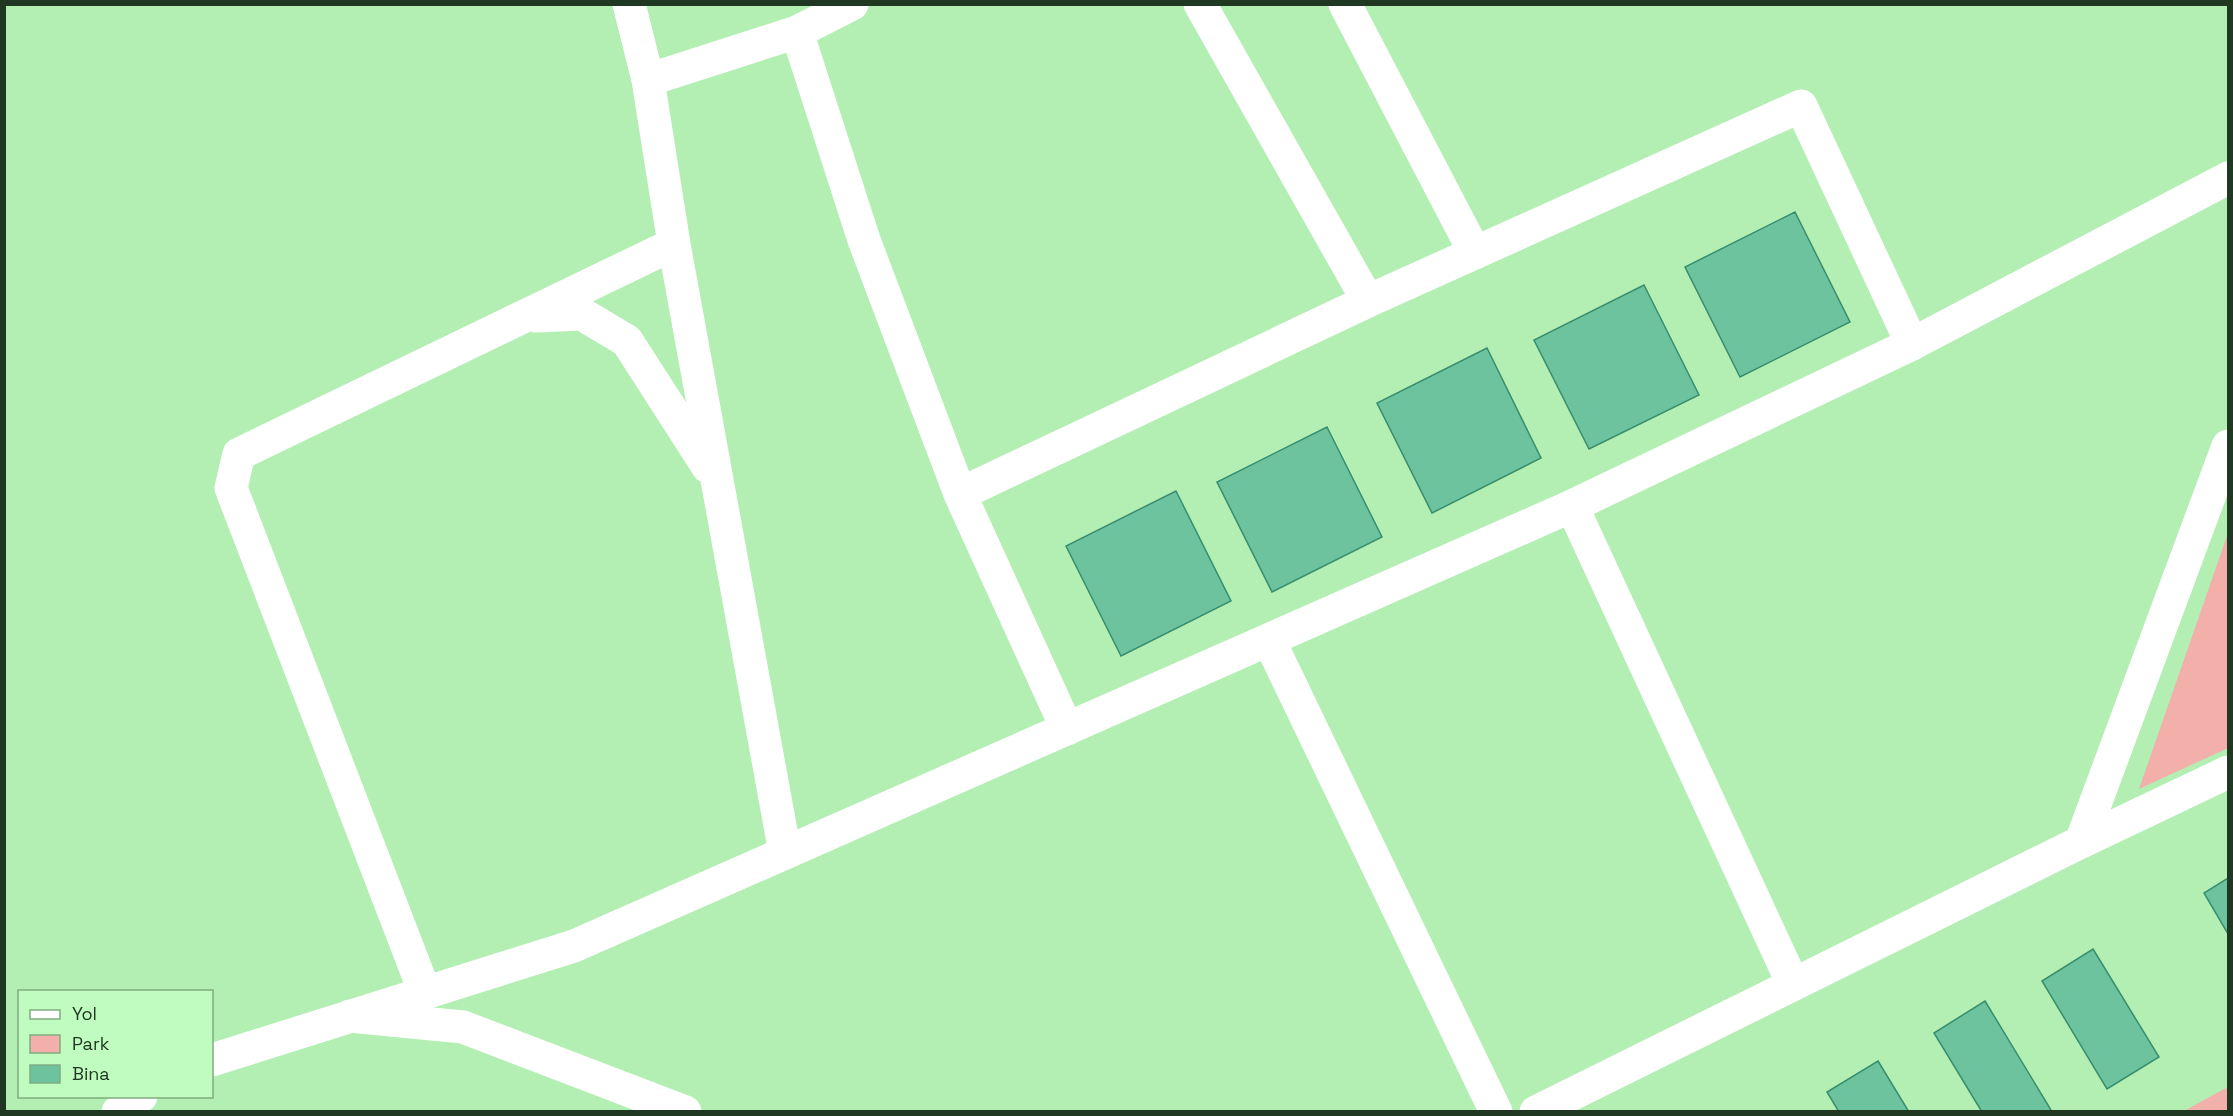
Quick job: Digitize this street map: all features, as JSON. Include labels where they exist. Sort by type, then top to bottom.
[{"type":"street","points":[[629,4],[648,80],[674,244],[785,853]]},
{"type":"street","points":[[648,80],[797,32],[852,4]]},
{"type":"street","points":[[1200,4],[1368,301]]},
{"type":"street","points":[[1344,4],[1475,253]]},
{"type":"street","points":[[797,32],[864,240],[960,494],[1067,729]]},
{"type":"street","points":[[960,494],[1368,301],[1801,106],[1912,344]]},
{"type":"street","points":[[213,1060],[574,946],[1572,506],[1912,344],[2229,178]]},
{"type":"street","points":[[425,993],[231,488],[239,454],[674,244]]},
{"type":"street","points":[[522,317],[582,314],[627,341],[717,482]]},
{"type":"street","points":[[2081,842],[2229,446]]},
{"type":"street","points":[[1572,506],[1793,984]]},
{"type":"street","points":[[1269,640],[1496,1112]]},
{"type":"street","points":[[1536,1112],[2081,842],[2229,772]]},
{"type":"street","points":[[350,1016],[463,1027],[685,1112]]},
{"type":"street","points":[[118,1112],[138,1098]]},
{"type":"green space","points":[[2228,533],[2228,748],[2139,789]]},
{"type":"green space","points":[[2228,1087],[2228,1111],[2184,1111]]},
{"type":"building","points":[[1795,212],[1850,322],[1740,377],[1685,267]]},
{"type":"building","points":[[1644,285],[1699,395],[1589,449],[1534,340]]},
{"type":"building","points":[[1487,348],[1541,458],[1432,513],[1377,403]]},
{"type":"building","points":[[1327,427],[1382,537],[1272,592],[1217,482]]},
{"type":"building","points":[[1176,491],[1231,601],[1121,656],[1066,546]]},
{"type":"building","points":[[2228,878],[2228,934],[2204,893]]},
{"type":"building","points":[[2093,949],[2159,1057],[2107,1089],[2042,981]]},
{"type":"building","points":[[1985,1001],[2051,1110],[2048,1112],[1982,1112],[1934,1033]]},
{"type":"building","points":[[1878,1061],[1909,1112],[1839,1112],[1827,1092]]}]
